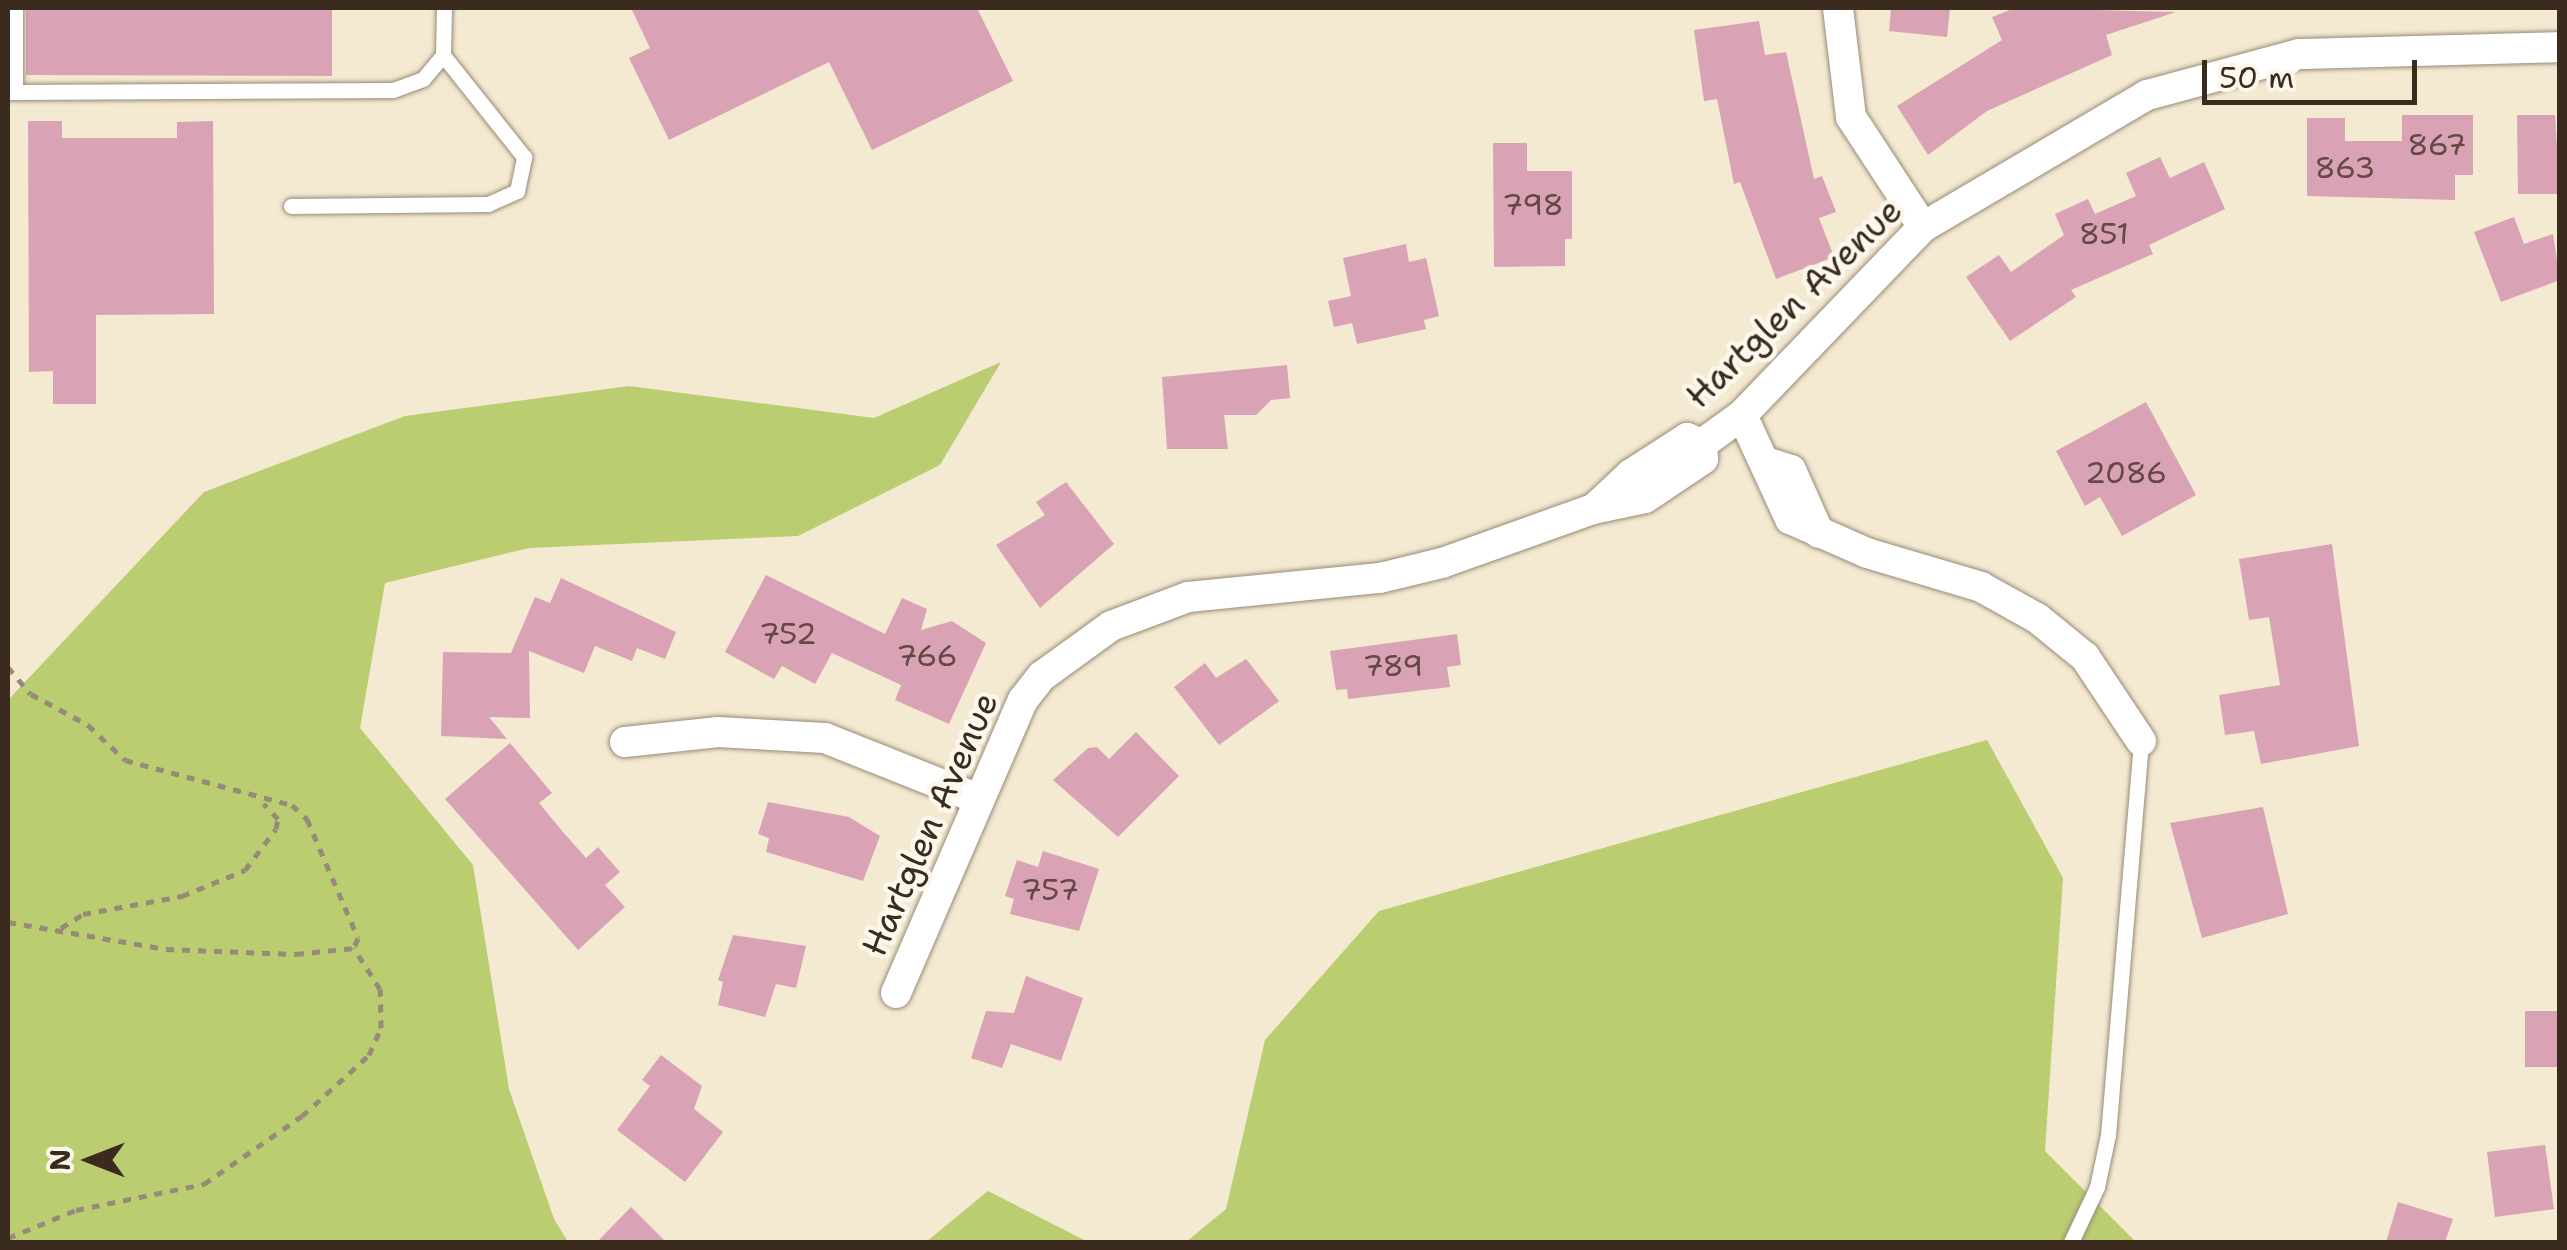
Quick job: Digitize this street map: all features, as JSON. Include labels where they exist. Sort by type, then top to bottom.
[{"type":"street","points":[[1838,8],[1851,117],[1923,227]]},
{"type":"street","name":"Hartglen Avenue","points":[[896,993],[1010,724],[1042,676],[1140,611],[1188,597],[1409,572],[1525,538],[1594,509],[1631,474],[1688,438],[1702,444],[1742,415],[1923,227],[2085,126],[2147,95],[2222,71],[2299,54],[2560,47]]},
{"type":"street","points":[[1742,415],[1770,463],[1792,470],[1819,533],[1981,587],[2038,618],[2085,658],[2142,741]]},
{"type":"street","points":[[624,742],[718,732],[825,738],[978,798]]},
{"type":"lane","points":[[15,8],[11,92],[392,90],[423,79],[443,54],[444,8]]},
{"type":"lane","points":[[291,206],[488,204],[517,191],[524,157],[443,54]]},
{"type":"lane","points":[[2072,1242],[2097,1187],[2108,1134],[2142,741]]},
{"type":"path","points":[[8,667],[30,694],[88,725],[125,760],[197,777],[262,802],[292,805],[307,819],[358,938],[354,948]]},
{"type":"path","points":[[58,930],[83,914],[182,896],[245,870],[276,829],[278,818],[262,802]]},
{"type":"path","points":[[8,922],[229,954],[354,948]]},
{"type":"path","points":[[8,1238],[76,1210],[194,1188],[288,1128],[369,1055],[382,1028],[380,989],[354,948]]},
{"type":"green space","points":[[1001,362],[940,465],[798,536],[529,548],[385,583],[360,728],[473,865],[509,1089],[554,1219],[568,1242],[8,1242],[8,700],[204,492],[405,416],[629,386],[874,418]]},
{"type":"green space","points":[[1987,740],[2063,878],[2045,1151],[2136,1242],[1186,1242],[1226,1209],[1265,1040],[1379,911]]},
{"type":"green space","points":[[988,1191],[1088,1242],[926,1242]]},
{"type":"building","points":[[26,8],[332,8],[332,76],[26,75]]},
{"type":"building","points":[[631,8],[977,8],[1013,81],[872,150],[829,62],[669,140],[629,58],[650,48]]},
{"type":"building","points":[[1891,8],[1950,8],[1947,37],[1889,31]]},
{"type":"building","points":[[2015,8],[2176,12],[2106,35],[2112,55],[1987,111],[1928,155],[1897,106],[2002,40],[1992,17]]},
{"type":"building","points":[[1759,21],[1765,55],[1786,52],[1814,179],[1822,176],[1836,212],[1819,218],[1834,257],[1776,279],[1740,182],[1734,184],[1717,99],[1704,101],[1694,30]]},
{"type":"building","points":[[2402,115],[2473,115],[2473,175],[2455,175],[2455,200],[2307,196],[2307,118],[2345,118],[2345,141],[2402,141]]},
{"type":"building","points":[[2517,115],[2555,115],[2560,194],[2518,194]]},
{"type":"building","points":[[28,121],[62,121],[62,138],[177,138],[177,122],[213,121],[214,314],[96,315],[96,404],[53,404],[53,371],[29,372]]},
{"type":"building","points":[[1493,143],[1527,143],[1527,171],[1572,171],[1572,239],[1565,239],[1565,266],[1494,267]]},
{"type":"building","points":[[2160,157],[2170,178],[2204,162],[2225,209],[2149,245],[2153,254],[2071,290],[2076,297],[2010,341],[1966,277],[1999,255],[2011,272],[2064,235],[2055,214],[2088,199],[2095,214],[2136,196],[2126,173]]},
{"type":"building","points":[[2514,217],[2524,244],[2553,234],[2560,280],[2501,302],[2474,232]]},
{"type":"building","points":[[1406,244],[1409,262],[1426,258],[1439,316],[1424,320],[1426,329],[1357,344],[1352,323],[1334,327],[1328,301],[1351,296],[1343,258]]},
{"type":"building","points":[[1287,365],[1290,398],[1271,400],[1256,415],[1224,415],[1228,449],[1167,449],[1162,377]]},
{"type":"building","points":[[2146,402],[2196,495],[2122,536],[2100,497],[2085,506],[2056,451]]},
{"type":"building","points":[[1066,482],[1114,544],[1040,608],[996,545],[1045,515],[1036,502]]},
{"type":"building","points":[[2332,544],[2359,746],[2261,764],[2254,731],[2225,735],[2219,695],[2280,685],[2269,617],[2249,620],[2239,559]]},
{"type":"building","points":[[766,575],[885,634],[902,598],[927,609],[921,630],[952,621],[986,643],[949,724],[895,700],[901,685],[832,653],[815,684],[782,666],[774,679],[725,652]]},
{"type":"building","points":[[561,578],[676,632],[665,659],[637,648],[632,661],[595,646],[584,673],[529,651],[530,718],[489,717],[507,739],[441,736],[443,652],[511,653],[535,597],[550,603]]},
{"type":"building","points":[[1457,634],[1461,665],[1447,667],[1450,687],[1348,699],[1347,689],[1336,690],[1330,651]]},
{"type":"building","points":[[1246,659],[1279,701],[1219,745],[1174,687],[1205,663],[1216,678]]},
{"type":"building","points":[[1136,732],[1179,776],[1118,837],[1053,780],[1088,748],[1097,747],[1109,759]]},
{"type":"building","points":[[510,743],[552,793],[539,803],[563,832],[586,858],[598,847],[620,872],[605,885],[625,907],[578,950],[445,799]]},
{"type":"building","points":[[768,802],[849,817],[880,836],[863,881],[766,852],[769,838],[758,834]]},
{"type":"building","points":[[2263,807],[2288,914],[2202,938],[2170,823]]},
{"type":"building","points":[[1043,851],[1099,869],[1079,931],[1010,914],[1014,899],[1005,896],[1017,860],[1038,867]]},
{"type":"building","points":[[733,935],[806,946],[796,988],[776,984],[765,1017],[718,1005],[723,982],[718,980]]},
{"type":"building","points":[[1026,976],[1083,998],[1061,1061],[1011,1044],[1002,1068],[971,1058],[986,1011],[1014,1013]]},
{"type":"building","points":[[2525,1011],[2560,1011],[2560,1067],[2525,1067]]},
{"type":"building","points":[[661,1055],[702,1086],[694,1109],[723,1132],[685,1182],[617,1130],[650,1086],[642,1080]]},
{"type":"building","points":[[2545,1145],[2554,1209],[2495,1217],[2487,1152]]},
{"type":"building","points":[[2398,1202],[2453,1219],[2445,1242],[2386,1242]]},
{"type":"building","points":[[631,1207],[666,1242],[597,1242]]}]
